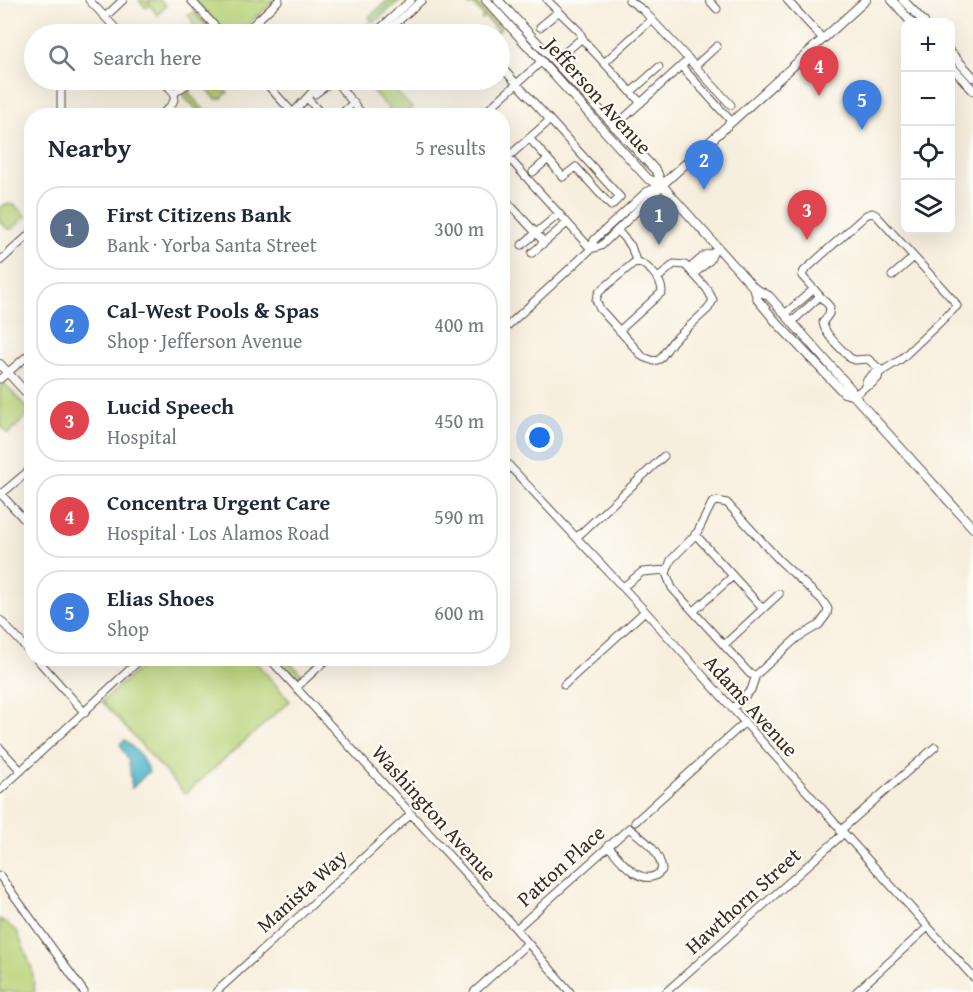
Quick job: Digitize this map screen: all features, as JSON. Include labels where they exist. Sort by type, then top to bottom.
[{"type":"main road","name":"Jefferson Avenue","points":[[486,0],[508,24]]},
{"type":"main road","name":"Jefferson Avenue","points":[[498,0],[657,172],[662,185],[715,251],[754,288],[769,296],[851,388],[854,396],[973,528]]},
{"type":"main road","points":[[662,185],[866,0]]},
{"type":"main road","points":[[892,0],[908,18]]},
{"type":"main road","points":[[903,0],[920,18]]},
{"type":"main road","name":"Jefferson Avenue","points":[[510,26],[648,178],[662,185]]},
{"type":"main road","points":[[524,41],[528,40],[537,48],[541,48]]},
{"type":"main road","points":[[955,57],[973,77]]},
{"type":"main road","points":[[955,70],[973,90]]},
{"type":"main road","name":"Jefferson Avenue","points":[[754,288],[758,300],[777,323],[844,393],[854,396]]},
{"type":"main road","points":[[777,323],[782,320],[797,334],[807,339]]},
{"type":"main road","points":[[0,364],[24,390]]},
{"type":"street","points":[[89,0],[111,24]]},
{"type":"street","points":[[105,17],[123,0]]},
{"type":"street","points":[[190,0],[213,24]]},
{"type":"street","points":[[254,24],[279,0]]},
{"type":"street","points":[[385,24],[411,0]]},
{"type":"street","points":[[395,24],[422,0]]},
{"type":"street","points":[[547,0],[564,15],[640,103]]},
{"type":"street","points":[[629,0],[640,3],[640,6],[729,102],[719,107]]},
{"type":"street","points":[[709,0],[717,9]]},
{"type":"street","points":[[788,0],[823,39]]},
{"type":"street","points":[[540,27],[558,12]]},
{"type":"street","points":[[604,63],[652,19]]},
{"type":"street","points":[[562,55],[582,38]]},
{"type":"street","points":[[695,66],[717,46]]},
{"type":"street","points":[[614,127],[689,59]]},
{"type":"street","points":[[510,89],[542,61]]},
{"type":"street","points":[[681,66],[732,122]]},
{"type":"street","points":[[631,92],[659,67]]},
{"type":"street","points":[[510,76],[620,197],[611,206],[576,167],[563,177],[530,138]]},
{"type":"street","points":[[61,90],[62,108]]},
{"type":"street","points":[[168,108],[176,98],[171,90]]},
{"type":"street","points":[[174,93],[179,90]]},
{"type":"street","points":[[271,90],[286,108]]},
{"type":"street","points":[[308,99],[315,90]]},
{"type":"street","points":[[298,108],[320,90]]},
{"type":"street","points":[[343,90],[358,108]]},
{"type":"street","points":[[490,108],[509,90]]},
{"type":"street","points":[[308,99],[316,108]]},
{"type":"street","points":[[348,108],[354,102]]},
{"type":"street","points":[[510,155],[550,120]]},
{"type":"street","points":[[510,159],[591,249]]},
{"type":"street","points":[[533,172],[548,159]]},
{"type":"street","points":[[510,324],[591,249],[601,246],[662,185]]},
{"type":"street","points":[[591,249],[594,240],[646,192],[662,185]]},
{"type":"street","points":[[510,205],[544,243]]},
{"type":"street","points":[[854,396],[866,386],[870,386],[878,378],[880,372],[900,360],[957,306],[876,215],[869,213],[804,272],[803,278],[830,309],[823,322],[828,333],[850,358],[855,360],[868,358],[880,372]]},
{"type":"street","points":[[522,245],[559,214]]},
{"type":"street","points":[[532,253],[567,223]]},
{"type":"street","points":[[617,230],[633,248],[636,261]]},
{"type":"street","points":[[0,261],[24,239]]},
{"type":"street","points":[[691,272],[705,255],[715,251]]},
{"type":"street","points":[[891,276],[914,256]]},
{"type":"street","points":[[619,331],[662,292],[657,279],[644,264],[636,261]]},
{"type":"street","points":[[636,261],[599,292],[596,301],[619,331],[643,357],[650,360],[660,359],[673,341],[708,309],[713,300],[707,289],[680,264],[669,268],[657,279]]},
{"type":"street","points":[[785,314],[814,289]]},
{"type":"street","points":[[792,322],[820,296]]},
{"type":"street","points":[[803,298],[810,305]]},
{"type":"street","points":[[0,379],[24,359]]},
{"type":"street","points":[[577,537],[664,456]]},
{"type":"street","name":"Adams Avenue","points":[[510,466],[645,611],[973,977]]},
{"type":"street","points":[[24,474],[0,494],[24,520]]},
{"type":"street","points":[[732,709],[754,685],[756,675],[798,638],[819,625],[828,609],[822,600],[779,560],[728,503],[717,501],[712,504],[695,534],[671,560],[666,570],[668,580],[672,588],[750,674],[756,675]]},
{"type":"street","points":[[695,534],[763,609]]},
{"type":"street","points":[[623,587],[642,572],[666,570]]},
{"type":"street","points":[[694,611],[733,576]]},
{"type":"street","points":[[724,645],[779,594]]},
{"type":"street","points":[[564,685],[645,611]]},
{"type":"street","points":[[0,620],[24,646]]},
{"type":"street","points":[[43,666],[86,712]]},
{"type":"street","points":[[0,790],[134,666]]},
{"type":"street","name":"Washington Avenue","points":[[276,666],[516,929],[570,992]]},
{"type":"street","points":[[296,688],[319,666]]},
{"type":"street","name":"Patton Place","points":[[516,929],[744,723]]},
{"type":"street","name":"Hawthorn Street","points":[[666,992],[936,747]]},
{"type":"street","points":[[0,748],[21,771]]},
{"type":"street","name":"Manista Way","points":[[216,992],[410,815]]},
{"type":"street","points":[[608,845],[632,872],[646,878],[659,874],[662,870],[661,861],[656,850],[632,825]]},
{"type":"street","points":[[0,876],[84,992]]},
{"type":"street","points":[[856,992],[928,927]]},
{"type":"street","points":[[474,992],[528,944]]},
{"type":"green space","points":[[139,0],[145,0],[148,3],[149,0],[160,0],[166,6],[157,15],[150,5],[146,8]]},
{"type":"green space","points":[[195,0],[276,0],[248,24],[218,24]]},
{"type":"green space","points":[[388,0],[400,0],[374,23],[369,17]]},
{"type":"green space","points":[[474,0],[496,24],[491,24],[485,17],[482,19],[483,16],[473,3],[470,6],[466,2]]},
{"type":"green space","points":[[193,12],[204,24],[192,24],[192,19],[188,16]]},
{"type":"green space","points":[[191,90],[189,94],[202,108],[196,108],[184,97],[183,93]]},
{"type":"green space","points":[[208,90],[228,92],[221,99],[216,99]]},
{"type":"green space","points":[[371,90],[394,90],[412,108],[388,108]]},
{"type":"green space","points":[[6,204],[14,205],[24,214],[24,218],[12,229],[8,229],[0,222],[0,207]]},
{"type":"green space","points":[[4,383],[24,404],[24,419],[8,434],[0,425],[0,387]]},
{"type":"green space","points":[[142,666],[259,666],[290,701],[185,794],[102,701]]},
{"type":"green space","points":[[284,666],[294,666],[302,675],[297,680]]},
{"type":"green space","points":[[0,919],[17,931],[32,969],[35,992],[0,992]]},
{"type":"water","points":[[125,740],[140,755],[149,771],[132,788],[129,762],[120,744]]},
{"type":"waterway","points":[[367,24],[394,0]]},
{"type":"place","name":"Concentra Urgent Care","points":[[819,96]]},
{"type":"place","name":"Elias Shoes","points":[[862,130]]},
{"type":"place","name":"Cal-West Pools & Spas","points":[[704,190]]},
{"type":"place","name":"Lucid Speech","points":[[807,240]]},
{"type":"place","name":"First Citizens Bank","points":[[659,245]]}]
